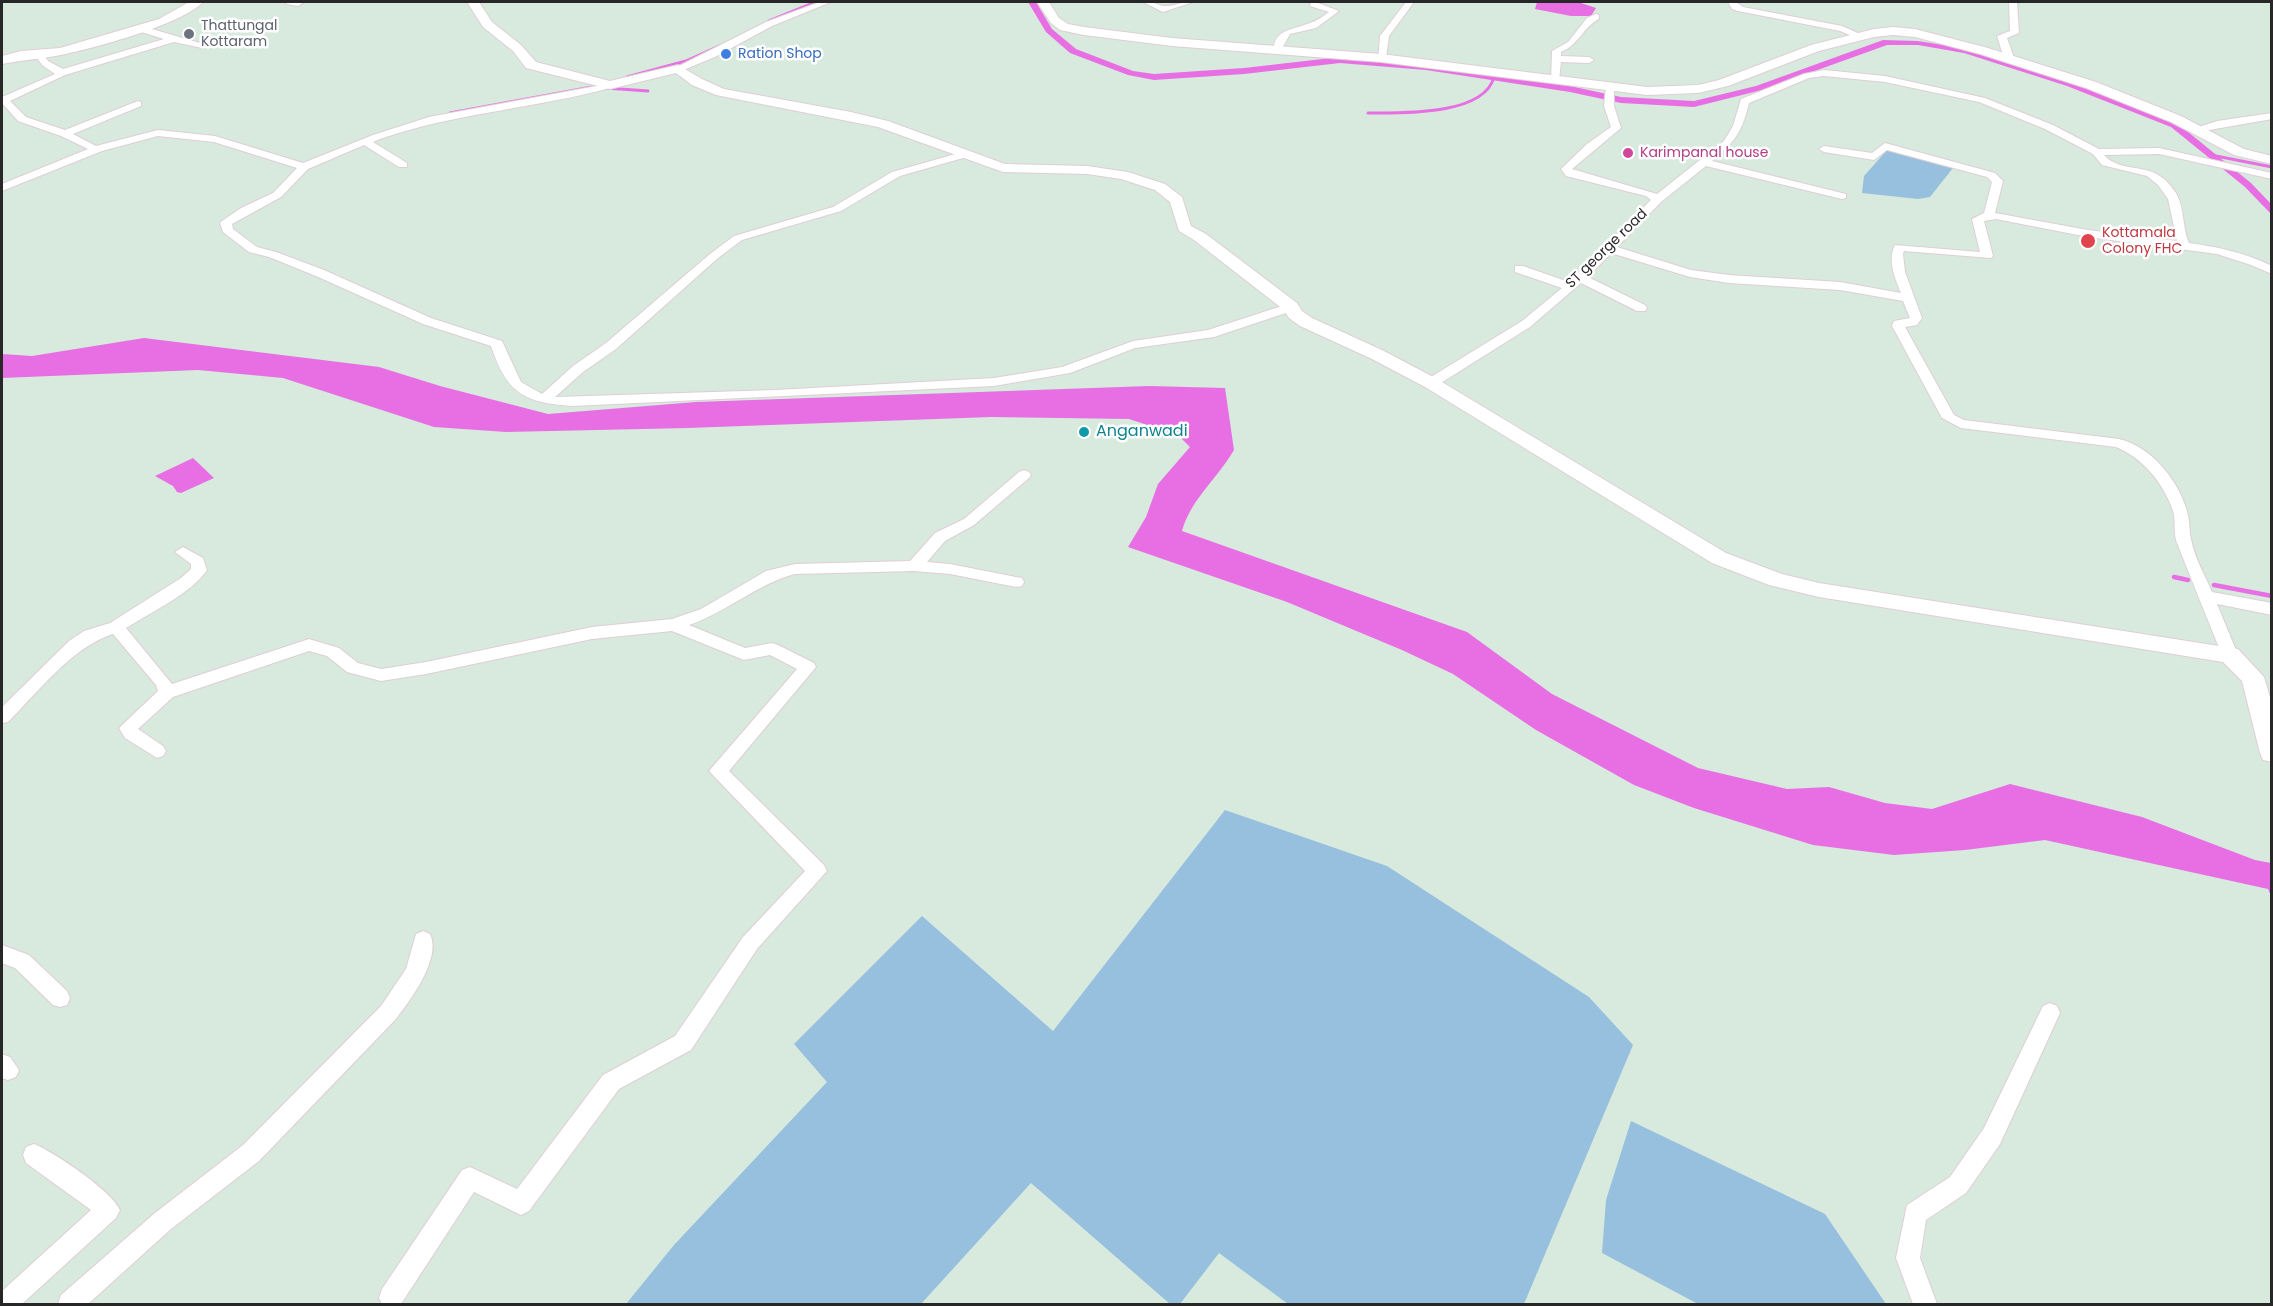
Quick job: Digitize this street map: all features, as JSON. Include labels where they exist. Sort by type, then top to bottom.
[{"type":"main road","points":[[2,60],[21,55],[40,56],[62,51],[163,22],[197,2]]},
{"type":"main road","points":[[291,2],[298,2]]},
{"type":"main road","points":[[473,2],[487,24],[517,48],[531,65],[605,86],[678,69],[697,82],[721,92],[850,116],[910,132],[1003,168],[1104,172],[1143,180],[1177,200],[1184,228],[1200,237],[1291,307],[1295,314],[1306,322],[1378,355],[1431,383],[1719,558],[1749,571],[1819,590],[2230,655],[2253,677],[2266,721],[2271,753]]},
{"type":"main road","points":[[1043,2],[1055,20],[1064,27],[1084,31],[1172,42],[1380,58],[1554,80],[1608,90],[1698,89],[1815,48],[1893,32],[1915,33],[2009,58],[2091,85],[2199,129],[2239,152],[2271,160]]},
{"type":"street","points":[[678,69],[712,55],[769,24],[827,2]]},
{"type":"street","points":[[1147,2],[1168,9],[1188,2]]},
{"type":"street","points":[[1278,50],[1281,39],[1287,32],[1308,29],[1322,22],[1335,11],[1313,4],[1315,2]]},
{"type":"street","points":[[1380,58],[1385,36],[1410,2]]},
{"type":"street","points":[[1732,2],[1735,7],[1741,9],[1842,29],[1862,37]]},
{"type":"street","points":[[2009,58],[2002,36],[2015,33],[2013,2]]},
{"type":"street","points":[[1554,80],[1557,51],[1567,48],[1577,38],[1586,23],[1596,17]]},
{"type":"street","points":[[138,28],[202,45]]},
{"type":"street","points":[[98,149],[65,134],[22,119],[4,100],[60,74],[174,39]]},
{"type":"street","points":[[40,56],[45,63],[60,71],[60,74]]},
{"type":"street","points":[[1556,59],[1589,60]]},
{"type":"street","points":[[1657,200],[1728,143],[1738,126],[1739,111],[1744,102],[1807,76],[1824,73],[1885,79],[1982,100],[2049,126],[2097,152],[2159,151],[2218,166],[2269,175]]},
{"type":"street","points":[[605,86],[531,104],[453,115],[366,142],[304,167],[294,174],[280,193],[237,213],[226,222],[227,230],[253,250],[272,254],[320,273],[427,321],[497,344],[503,362],[516,385],[543,400],[618,400],[994,382],[1065,370],[1133,345],[1210,334],[1291,307]]},
{"type":"street","name":"ST george road","points":[[1431,383],[1526,324],[1610,249],[1657,200],[1650,194],[1570,174],[1566,169],[1591,146],[1617,128],[1609,106],[1608,90]]},
{"type":"street","points":[[65,134],[138,104]]},
{"type":"street","points":[[2199,129],[2271,116]]},
{"type":"street","points":[[2,188],[98,149],[158,133],[215,139],[304,167]]},
{"type":"street","points":[[366,142],[403,165]]},
{"type":"street","points":[[1824,149],[1874,157],[1885,146],[1991,175],[1998,181],[1989,216]]},
{"type":"street","points":[[2097,152],[2099,157],[2108,163],[2151,174],[2173,194],[2178,207],[2179,236],[2185,246]]},
{"type":"street","points":[[543,400],[570,376],[611,346],[714,256],[738,238],[837,209],[896,174],[966,154]]},
{"type":"street","points":[[2257,157],[2269,175]]},
{"type":"street","points":[[1703,162],[1842,196]]},
{"type":"street","points":[[2230,655],[2183,539],[2180,504],[2171,489],[2137,450],[2119,443],[1961,424],[1949,418],[1898,326],[1898,324],[1913,322],[1916,318],[1898,266],[1896,253],[1899,247],[1987,256],[1978,219],[1989,216],[2119,238],[2185,246],[2247,260],[2271,271]]},
{"type":"street","points":[[1610,249],[1690,273],[1729,279],[1840,286],[1910,298]]},
{"type":"street","points":[[1519,269],[1575,282],[1641,308]]},
{"type":"street","points":[[914,566],[940,537],[969,522],[1024,475]]},
{"type":"street","points":[[2,717],[75,645],[90,635],[116,627],[187,582],[199,570],[198,562],[183,552]]},
{"type":"street","points":[[157,751],[131,733],[129,728],[167,692],[309,645],[333,652],[352,668],[381,675],[426,668],[592,633],[673,626],[707,613],[771,575],[795,569],[914,566],[950,569],[1016,582]]},
{"type":"street","points":[[2206,596],[2271,609]]},
{"type":"street","points":[[391,1298],[470,1178],[521,1203],[611,1082],[683,1043],[750,944],[817,871],[718,771],[808,667],[772,649],[744,654],[673,626]]},
{"type":"street","points":[[116,627],[163,682],[167,692]]},
{"type":"street","points":[[70,1305],[164,1221],[251,1154],[388,1013],[408,987],[421,962],[423,939]]},
{"type":"street","points":[[2,954],[22,961],[60,998]]},
{"type":"street","points":[[1925,1305],[1908,1258],[1915,1213],[1958,1185],[1992,1137],[2050,1013]]},
{"type":"street","points":[[5,1305],[108,1210],[93,1196],[34,1155]]},
{"type":"shaded area","points":[[1537,2],[1578,2],[1596,8],[1591,16],[1571,16],[1535,9]]},
{"type":"shaded area","points":[[1887,150],[1953,168],[1930,197],[1918,199],[1862,193],[1864,176]]},
{"type":"shaded area","points":[[144,338],[379,367],[440,386],[548,414],[696,402],[1149,386],[1225,388],[1234,450],[1198,499],[1182,531],[1467,632],[1552,694],[1698,768],[1787,789],[1829,787],[1885,803],[1932,809],[2010,784],[2142,817],[2255,860],[2271,863],[2271,896],[2268,889],[2045,840],[1965,850],[1894,855],[1813,845],[1694,808],[1634,785],[1536,730],[1453,674],[1402,650],[1287,602],[1128,547],[1146,517],[1158,484],[1190,447],[1178,435],[1129,419],[991,417],[506,432],[434,427],[283,378],[198,370],[2,378],[2,354],[32,356]]},
{"type":"shaded area","points":[[193,458],[214,478],[181,493],[155,476]]},
{"type":"shaded area","points":[[1225,810],[1387,866],[1589,997],[1633,1045],[1524,1304],[1288,1304],[1219,1253],[1180,1304],[1170,1304],[1031,1183],[921,1304],[626,1304],[674,1245],[827,1082],[794,1044],[922,916],[1053,1031]]},
{"type":"shaded area","points":[[1631,1121],[1825,1214],[1886,1304],[1698,1304],[1602,1253],[1606,1200]]},
{"type":"waterway","points":[[769,21],[816,2]]},
{"type":"waterway","points":[[1032,2],[1049,30],[1073,51],[1131,73],[1154,77],[1244,71],[1340,60],[1426,67],[1570,89],[1621,100],[1694,104],[1759,88],[1886,42],[1918,43],[1965,51],[2070,84],[2174,125],[2248,185],[2272,212]]},
{"type":"waterway","points":[[627,77],[686,61],[719,46]]},
{"type":"waterway","points":[[1368,113],[1419,112],[1458,106],[1475,99],[1487,90],[1494,77]]},
{"type":"waterway","points":[[450,113],[592,87]]},
{"type":"waterway","points":[[606,88],[648,91]]},
{"type":"waterway","points":[[2211,155],[2272,167]]},
{"type":"waterway","points":[[2174,577],[2188,580]]},
{"type":"waterway","points":[[2214,585],[2272,596]]},
{"type":"place","name":"Thattungal Kottaram","points":[[189,34]]},
{"type":"place","name":"Ration Shop","points":[[726,54]]},
{"type":"place","name":"Karimpanal house","points":[[1628,153]]},
{"type":"place","name":"Kottamala Colony FHC","points":[[2088,241]]},
{"type":"place","name":"Anganwadi","points":[[1084,432]]}]
